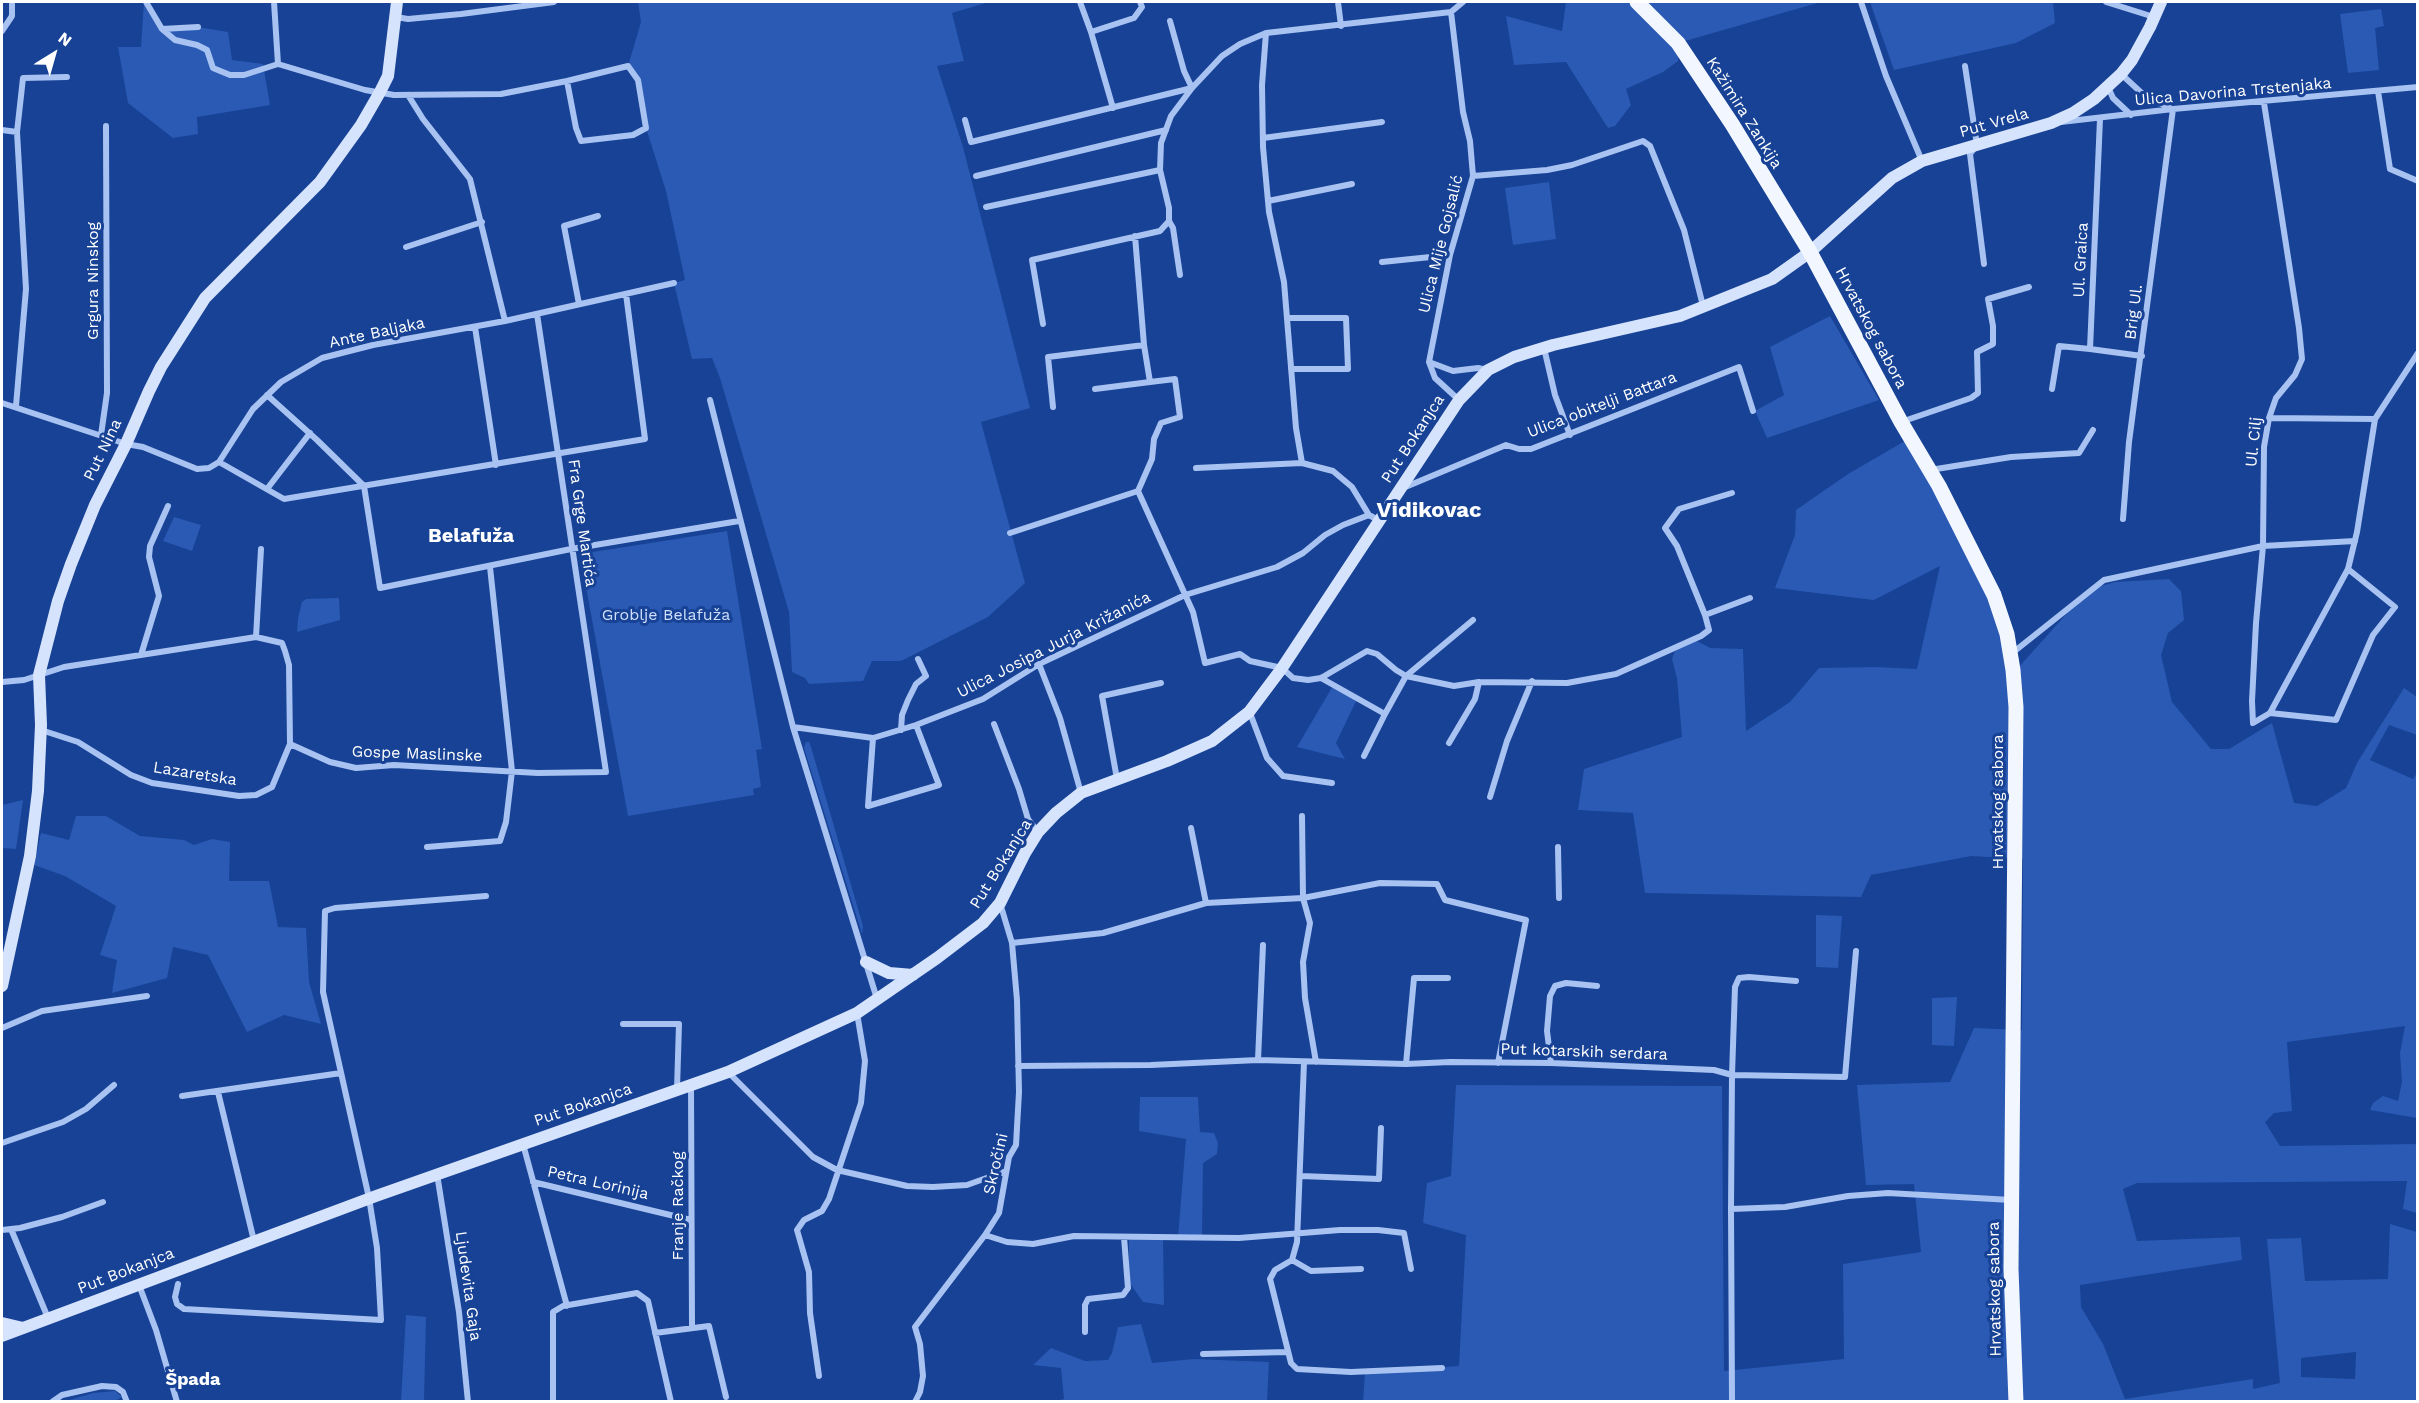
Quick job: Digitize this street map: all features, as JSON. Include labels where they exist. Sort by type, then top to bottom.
[{"type":"main road","name":"Put Nina","points":[[2,986],[30,856],[38,791],[41,730],[39,675],[58,601],[71,564],[95,505],[161,367],[205,298],[320,182],[361,124],[380,92],[388,76],[398,2]]},
{"type":"main road","name":"Kažimira Zankija","points":[[1637,2],[1678,43],[1732,124],[1810,252]]},
{"type":"main road","name":"Put Vrela","points":[[1810,252],[1892,178],[1922,161],[2051,123],[2073,113],[2121,75],[2142,44],[2161,2]]},
{"type":"main road","name":"Put Bokanjca","points":[[2,1336],[369,1198],[728,1071],[857,1013],[983,923],[1000,903],[1038,832],[1056,813],[1082,793],[1167,761],[1212,741],[1249,712],[1282,668],[1374,518],[1400,489],[1459,400],[1488,370],[1514,357],[1544,348],[1680,316],[1772,279],[1810,252]]},
{"type":"main road","name":"Hrvatskog sabora","points":[[1810,252],[1901,422],[1930,470],[1994,595],[2011,654],[2016,707],[2011,1269],[2016,1401]]},
{"type":"main road","points":[[866,962],[889,973],[913,975]]},
{"type":"main road","points":[[2,1323],[23,1328]]},
{"type":"street","points":[[2,31],[12,16],[12,2]]},
{"type":"street","points":[[146,2],[162,29],[175,40],[207,50],[213,68],[230,75],[244,75],[278,64],[380,92],[408,95],[501,94],[628,66],[638,81],[646,128],[633,135],[581,141],[576,128],[567,81]]},
{"type":"street","points":[[274,2],[278,64]]},
{"type":"street","points":[[396,17],[408,19],[461,14],[554,2]]},
{"type":"street","points":[[1080,2],[1113,108]]},
{"type":"street","points":[[1091,32],[1134,18],[1142,7],[1140,2]]},
{"type":"street","points":[[1338,2],[1341,26]]},
{"type":"street","points":[[1043,324],[1032,260],[1160,231],[1168,221],[1169,208],[1160,170],[1161,143],[1171,116],[1192,88],[1222,56],[1240,44],[1266,33],[1451,12],[1463,2]]},
{"type":"street","points":[[1861,2],[1886,76],[1922,161]]},
{"type":"street","points":[[2106,2],[2154,18]]},
{"type":"street","name":"Ulica Mije Gojsalić","points":[[1429,362],[1450,255],[1473,176],[1451,12]]},
{"type":"street","points":[[1170,21],[1184,71],[1192,88]]},
{"type":"street","points":[[162,29],[198,27]]},
{"type":"street","points":[[1266,33],[1262,85],[1268,201],[1284,282],[1296,428],[1302,463]]},
{"type":"street","points":[[1965,66],[1977,144],[1970,154],[1984,264]]},
{"type":"street","points":[[2121,75],[2146,97],[2173,109]]},
{"type":"street","points":[[16,406],[26,289],[17,132],[23,78],[67,77]]},
{"type":"street","points":[[2108,87],[2113,98],[2131,115]]},
{"type":"street","name":"Ulica Davorina Trstenjaka","points":[[2051,123],[2173,109],[2264,103],[2418,87]]},
{"type":"street","points":[[965,120],[971,142],[1192,88]]},
{"type":"street","points":[[2378,91],[2390,169],[2418,181]]},
{"type":"street","points":[[408,95],[423,119],[470,179],[505,321]]},
{"type":"street","name":"Ul. Cilj","points":[[2264,103],[2302,359],[2295,375],[2276,398],[2269,418],[2264,447],[2263,546],[2252,701],[2253,723],[2270,713]]},
{"type":"street","name":"Brig Ul.","points":[[2123,519],[2129,442],[2173,109]]},
{"type":"street","name":"Ul. Graica","points":[[2090,349],[2100,119]]},
{"type":"street","points":[[1263,138],[1382,122]]},
{"type":"street","name":"Grgura Ninskog","points":[[101,435],[107,393],[106,126]]},
{"type":"street","points":[[2,130],[17,132]]},
{"type":"street","points":[[976,176],[1166,130]]},
{"type":"street","points":[[1473,176],[1547,170],[1572,165],[1643,141],[1650,146],[1684,230],[1704,307]]},
{"type":"street","points":[[986,207],[1160,170]]},
{"type":"street","points":[[1268,201],[1352,184]]},
{"type":"street","points":[[579,303],[564,226],[598,216]]},
{"type":"street","points":[[1168,221],[1173,228],[1180,275]]},
{"type":"street","points":[[406,247],[482,222]]},
{"type":"street","points":[[1136,236],[1144,345],[1150,382]]},
{"type":"street","points":[[1382,262],[1450,255]]},
{"type":"street","name":"Ante Baljaka","points":[[219,462],[253,409],[281,382],[322,358],[373,345],[505,321],[675,283]]},
{"type":"street","points":[[1901,422],[1971,398],[1978,393],[1977,352],[1993,344],[1993,326],[1988,299],[2029,287]]},
{"type":"street","points":[[2,403],[126,444],[143,447],[197,469],[209,468],[219,462],[284,499],[645,439],[626,294]]},
{"type":"street","name":"Fra Grge Martića","points":[[537,314],[606,772]]},
{"type":"street","points":[[1287,318],[1346,318],[1348,369],[1291,369]]},
{"type":"street","points":[[475,327],[496,465]]},
{"type":"street","points":[[1053,407],[1048,357],[1144,345]]},
{"type":"street","points":[[2052,389],[2059,346],[2142,356]]},
{"type":"street","points":[[1544,348],[1555,395],[1570,435]]},
{"type":"street","points":[[2348,569],[2395,607],[2373,635],[2336,720],[2270,713],[2348,569],[2355,541],[2375,419],[2418,353]]},
{"type":"street","points":[[1429,362],[1454,371],[1478,368],[1488,370]]},
{"type":"street","points":[[1429,362],[1436,378],[1459,400]]},
{"type":"street","name":"Ulica obitelji Battara","points":[[1400,489],[1506,444],[1519,449],[1531,449],[1570,435],[1739,367],[1753,411]]},
{"type":"street","points":[[1095,388],[1175,379],[1180,417],[1161,423],[1154,439],[1152,459],[1138,491],[1193,612],[1205,663],[1240,654],[1250,661],[1282,668],[1293,678],[1308,680],[1321,678],[1367,651],[1377,654],[1406,676],[1454,686],[1479,682],[1567,683],[1616,674],[1701,636],[1709,630],[1677,546],[1665,528],[1679,508],[1732,493]]},
{"type":"street","points":[[267,396],[310,433],[364,486],[380,588],[572,549],[739,521]]},
{"type":"street","points":[[710,400],[739,521],[794,727],[877,999]]},
{"type":"street","points":[[2269,418],[2375,419]]},
{"type":"street","points":[[1930,470],[2011,457],[2079,453],[2093,430]]},
{"type":"street","points":[[267,489],[310,433]]},
{"type":"street","points":[[1196,468],[1302,463],[1333,471],[1352,487],[1374,518]]},
{"type":"street","points":[[1010,533],[1138,491]]},
{"type":"street","points":[[141,655],[159,596],[149,557],[150,546],[168,506]]},
{"type":"street","name":"Ulica Josipa Jurja Križanića","points":[[794,727],[873,738],[916,725],[983,699],[1039,664],[1185,595],[1277,567],[1303,553],[1324,535],[1343,525],[1374,518]]},
{"type":"street","points":[[2011,654],[2104,580],[2263,546],[2355,541]]},
{"type":"street","points":[[256,636],[261,549]]},
{"type":"street","points":[[427,847],[500,841],[506,822],[512,771],[490,567]]},
{"type":"street","points":[[1705,615],[1750,598]]},
{"type":"street","points":[[1364,756],[1406,676],[1473,620]]},
{"type":"street","points":[[2,682],[64,668],[256,636],[282,643],[285,651],[289,665],[290,744]]},
{"type":"street","points":[[901,730],[908,700],[916,684],[926,676],[918,659]]},
{"type":"street","points":[[1039,664],[1060,718],[1082,793]]},
{"type":"street","points":[[1321,678],[1385,714]]},
{"type":"street","points":[[1490,797],[1507,741],[1532,681]]},
{"type":"street","points":[[1449,743],[1475,699],[1479,682]]},
{"type":"street","points":[[1117,779],[1102,696],[1161,683]]},
{"type":"street","points":[[1249,712],[1267,758],[1283,776],[1332,783]]},
{"type":"street","points":[[994,724],[1028,819],[1038,832]]},
{"type":"street","points":[[873,738],[868,806],[939,785],[916,725]]},
{"type":"street","name":"Lazaretska","points":[[41,730],[78,742],[131,775],[152,783],[239,796],[256,795],[272,787],[290,744]]},
{"type":"street","name":"Gospe Maslinske","points":[[290,744],[330,762],[356,768],[394,765],[512,771],[606,772]]},
{"type":"street","points":[[1302,816],[1303,898],[1310,923],[1303,962],[1305,998],[1316,1062]]},
{"type":"street","points":[[1191,828],[1206,903]]},
{"type":"street","points":[[1558,847],[1559,898]]},
{"type":"street","points":[[1011,943],[1103,933],[1206,903],[1303,898],[1380,883],[1437,884],[1445,900],[1526,920],[1498,1063]]},
{"type":"street","points":[[178,1284],[175,1297],[177,1304],[184,1309],[381,1320],[377,1248],[369,1198],[323,992],[325,911],[334,908],[486,896]]},
{"type":"street","name":"Skročini","points":[[915,1401],[920,1392],[923,1376],[921,1344],[915,1327],[999,1214],[1009,1157],[1016,1145],[1018,1129],[1017,1000],[1011,943],[1000,903]]},
{"type":"street","points":[[1258,1060],[1263,945]]},
{"type":"street","name":"Put kotarskih serdara","points":[[1018,1066],[1151,1065],[1258,1060],[1406,1064],[1551,1063],[1714,1070],[1732,1075],[1845,1077],[1856,951]]},
{"type":"street","points":[[1732,1401],[1731,1209],[1735,987],[1739,978],[1749,977],[1796,981]]},
{"type":"street","points":[[1406,1064],[1414,978],[1448,978]]},
{"type":"street","points":[[1551,1063],[1547,1031],[1550,996],[1556,986],[1566,983],[1598,986]]},
{"type":"street","points":[[2,1028],[42,1011],[147,996]]},
{"type":"street","points":[[819,1376],[810,1313],[809,1272],[797,1230],[804,1220],[822,1211],[829,1199],[861,1103],[865,1060],[857,1013]]},
{"type":"street","points":[[623,1024],[679,1024],[677,1089]]},
{"type":"street","points":[[1304,1062],[1297,1242],[1292,1260],[1275,1270],[1270,1279],[1291,1363],[1297,1370],[1351,1372],[1442,1368]]},
{"type":"street","points":[[728,1071],[813,1157],[837,1170],[907,1186],[933,1187],[967,1185],[1006,1171]]},
{"type":"street","points":[[182,1096],[341,1073]]},
{"type":"street","name":"Franje Račkog","points":[[691,1084],[692,1326]]},
{"type":"street","points":[[2,1143],[63,1122],[86,1109],[114,1085]]},
{"type":"street","points":[[218,1092],[254,1241]]},
{"type":"street","points":[[1301,1176],[1379,1179],[1381,1128]]},
{"type":"street","points":[[523,1144],[567,1306]]},
{"type":"street","name":"Ljudevita Gaja","points":[[437,1174],[459,1312],[468,1401]]},
{"type":"street","name":"Petra Lorinija","points":[[533,1182],[691,1220]]},
{"type":"street","points":[[1731,1209],[1785,1207],[1848,1196],[1888,1193],[2012,1200]]},
{"type":"street","points":[[2,1230],[62,1217],[103,1202]]},
{"type":"street","points":[[11,1229],[48,1318]]},
{"type":"street","points":[[985,1235],[1007,1242],[1033,1244],[1074,1236],[1239,1238],[1378,1230],[1404,1233],[1412,1269]]},
{"type":"street","points":[[1085,1332],[1085,1305],[1088,1299],[1123,1295],[1128,1288],[1124,1237]]},
{"type":"street","points":[[1292,1260],[1311,1271],[1361,1269]]},
{"type":"street","points":[[139,1284],[156,1330],[177,1401]]},
{"type":"street","points":[[553,1401],[554,1312],[567,1306],[636,1293],[648,1300],[671,1401]]},
{"type":"street","points":[[655,1333],[692,1326],[709,1326],[726,1397]]},
{"type":"street","points":[[1203,1354],[1288,1352]]},
{"type":"street","points":[[52,1401],[63,1395],[102,1386],[116,1387],[123,1392],[127,1401]]},
{"type":"green space","points":[[144,2],[162,29],[198,27],[228,32],[232,60],[263,64],[270,105],[197,117],[198,134],[173,138],[128,103],[118,47],[141,47]]},
{"type":"green space","points":[[638,2],[989,2],[952,13],[964,61],[937,66],[963,147],[1030,408],[981,422],[1025,583],[988,617],[901,661],[872,661],[863,681],[809,684],[805,678],[792,672],[789,612],[720,378],[712,358],[692,359],[674,283],[685,280],[666,191],[646,128],[638,81],[628,66],[641,22]]},
{"type":"green space","points":[[1566,2],[1821,2],[1678,43],[1678,61],[1663,72],[1626,89],[1631,105],[1615,126],[1608,128],[1566,62],[1514,65],[1506,16],[1562,31]]},
{"type":"green space","points":[[1870,2],[2053,2],[2055,23],[2016,43],[1894,70]]},
{"type":"green space","points":[[2381,9],[2384,26],[2375,28],[2379,70],[2348,73],[2340,14]]},
{"type":"green space","points":[[1549,182],[1556,239],[1513,245],[1505,188]]},
{"type":"green space","points":[[1830,316],[1879,400],[1767,438],[1755,411],[1784,395],[1770,347]]},
{"type":"green space","points":[[1910,438],[1994,595],[2017,669],[2088,590],[2115,582],[2169,579],[2181,591],[2184,620],[2168,633],[2161,655],[2172,702],[2211,749],[2229,749],[2272,723],[2294,803],[2317,806],[2346,788],[2357,763],[2404,688],[2417,697],[2417,735],[2389,725],[2370,760],[2413,779],[2417,773],[2417,1118],[2370,1110],[2373,1103],[2383,1096],[2398,1101],[2402,1082],[2400,1053],[2405,1026],[2287,1042],[2292,1111],[2274,1113],[2265,1122],[2280,1146],[2417,1144],[2417,1213],[2403,1209],[2407,1181],[2137,1183],[2123,1189],[2137,1241],[2240,1237],[2242,1260],[2080,1285],[2081,1307],[2103,1344],[2125,1399],[2253,1379],[2253,1389],[2280,1383],[2267,1239],[2301,1238],[2305,1281],[2388,1279],[2390,1224],[2417,1232],[2417,1401],[1363,1402],[1365,1373],[1459,1366],[1466,1235],[1423,1223],[1427,1183],[1451,1176],[1456,1085],[1722,1086],[1724,1371],[1844,1359],[1843,1264],[1921,1252],[1914,1184],[1866,1185],[1857,1085],[1950,1082],[1974,1028],[2022,1030],[2023,859],[1971,856],[1871,875],[1861,897],[1645,893],[1633,813],[1578,810],[1584,769],[1682,737],[1677,678],[1672,659],[1675,651],[1697,641],[1710,648],[1743,649],[1746,731],[1790,702],[1819,668],[1917,669],[1940,566],[1874,600],[1775,588],[1795,535],[1796,510],[1848,474]],"holes":[[[2356,1352],[2355,1379],[2301,1377],[2301,1358]]]},
{"type":"green space","points":[[174,517],[201,525],[192,551],[163,541]]},
{"type":"green space","name":"Groblje Belafuža","points":[[727,531],[762,749],[756,750],[761,787],[753,789],[754,795],[628,816],[580,554]]},
{"type":"green space","points":[[339,598],[340,620],[297,632],[302,602],[306,599]]},
{"type":"green space","points":[[1334,684],[1358,697],[1336,743],[1345,759],[1297,747]]},
{"type":"green space","points":[[806,742],[809,742],[811,747],[863,926],[862,934],[804,748]]},
{"type":"green space","points":[[23,800],[16,849],[2,848],[2,805]]},
{"type":"green space","points":[[76,816],[106,816],[140,836],[184,840],[194,845],[212,839],[230,842],[229,881],[269,881],[278,927],[306,928],[309,982],[321,1024],[284,1015],[247,1032],[208,955],[173,947],[167,978],[112,993],[117,960],[100,955],[116,906],[65,876],[34,865],[41,833],[69,840]]},
{"type":"green space","points":[[1816,915],[1842,916],[1838,968],[1816,967]]},
{"type":"green space","points":[[1957,997],[1954,1046],[1932,1045],[1932,998]]},
{"type":"green space","points":[[1140,1097],[1198,1097],[1200,1132],[1214,1133],[1218,1143],[1217,1154],[1203,1163],[1202,1238],[1178,1237],[1186,1139],[1139,1131]]},
{"type":"green space","points":[[1129,1237],[1163,1237],[1164,1305],[1143,1302],[1129,1282]]},
{"type":"green space","points":[[406,1315],[426,1317],[424,1401],[401,1401]]},
{"type":"green space","points":[[1141,1324],[1152,1363],[1194,1359],[1269,1362],[1267,1401],[1056,1401],[1064,1399],[1061,1368],[1033,1365],[1051,1348],[1085,1361],[1108,1360],[1118,1327]]},
{"type":"green space","points":[[115,1391],[122,1397],[115,1401],[63,1402],[93,1393]]},
{"type":"district","name":"Vidikovac","points":[[1429,511]]},
{"type":"district","name":"Belafuža","points":[[471,536]]},
{"type":"district","name":"Špada","points":[[193,1380]]}]
